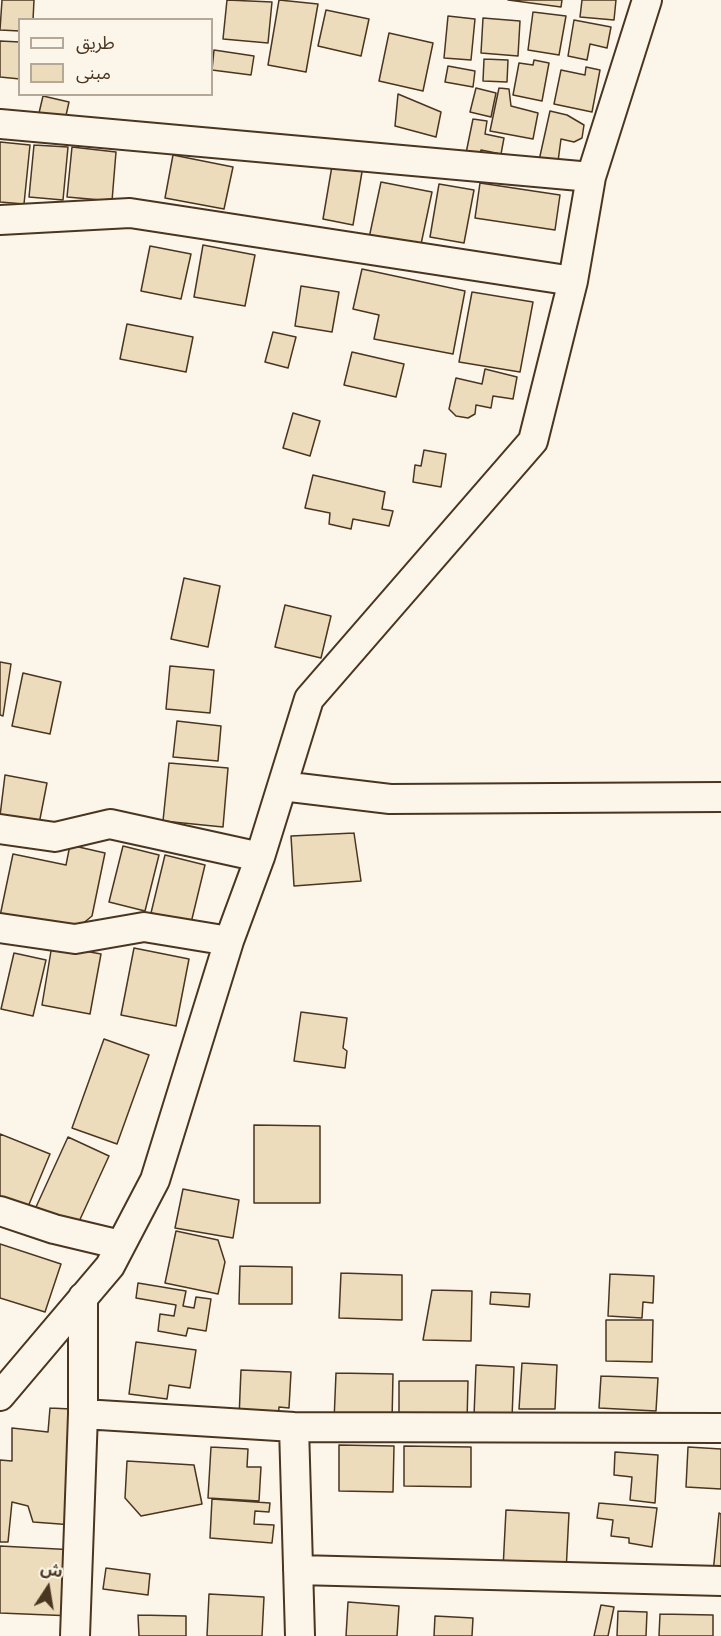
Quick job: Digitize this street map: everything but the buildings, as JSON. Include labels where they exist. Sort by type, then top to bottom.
[{"type":"street","points":[[0,1396],[110,1266],[155,1180],[229,941],[260,857],[309,699],[533,441],[573,281],[591,177],[647,0]]},
{"type":"street","points":[[0,124],[591,177]]},
{"type":"street","points":[[0,220],[130,213],[573,281]]},
{"type":"street","points":[[282,786],[390,799],[721,797]]},
{"type":"street","points":[[0,829],[55,837],[110,824],[260,857]]},
{"type":"street","points":[[0,928],[75,939],[144,927],[229,941]]},
{"type":"street","points":[[0,1211],[54,1229],[121,1245]]},
{"type":"street","points":[[75,1636],[83,1414],[83,1297]]},
{"type":"street","points":[[83,1414],[294,1427],[721,1428]]},
{"type":"street","points":[[294,1427],[300,1636]]},
{"type":"street","points":[[298,1570],[721,1581]]}]
